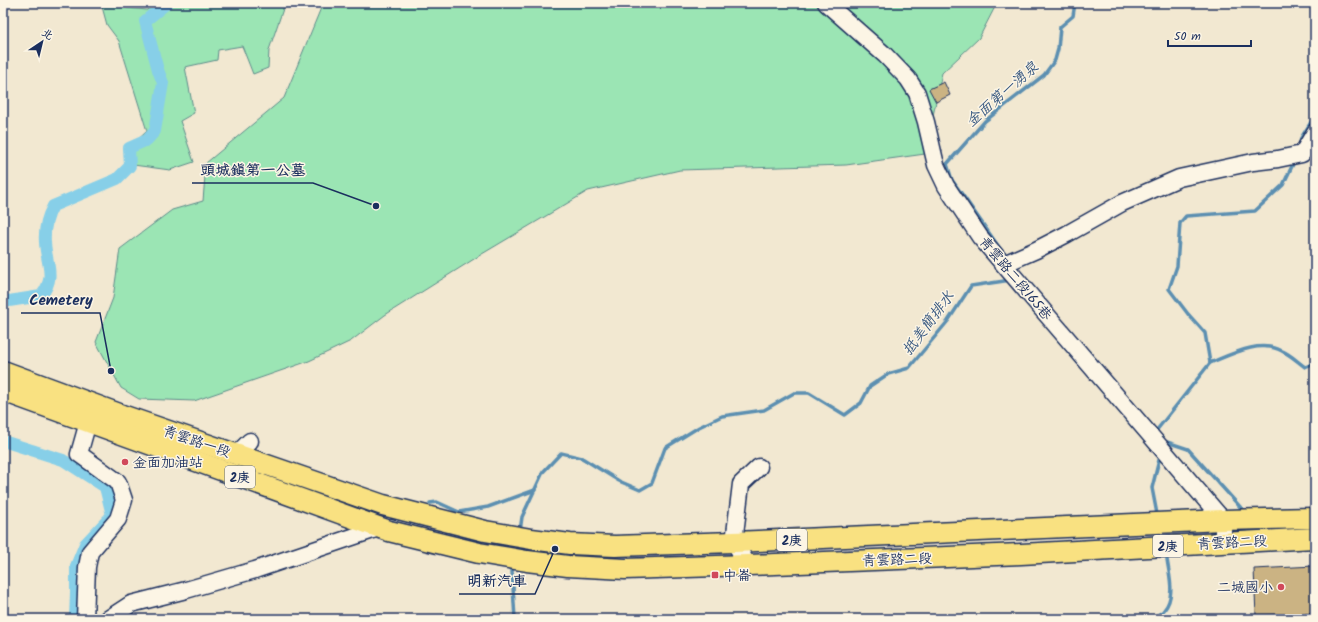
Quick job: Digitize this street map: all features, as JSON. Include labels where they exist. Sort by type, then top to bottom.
[{"type":"main road","name":"青雲路一段","points":[[3,371],[93,414],[379,528],[479,553]]},
{"type":"main road","name":"青雲路一段","points":[[3,391],[93,414],[236,455],[383,505],[485,531]]},
{"type":"main road","name":"青雲路二段","points":[[485,531],[570,544],[615,546],[1223,520],[1315,518]]},
{"type":"main road","name":"青雲路二段","points":[[479,553],[568,566],[625,569],[1021,554],[1315,538]]},
{"type":"lane","name":"青雲路二段165巷","points":[[826,3],[885,55],[908,79],[917,93],[926,122],[936,165],[946,186],[980,237],[1223,520]]},
{"type":"lane","points":[[1004,264],[1067,234],[1122,203],[1179,178],[1253,162],[1302,154],[1315,132]]},
{"type":"lane","points":[[85,619],[87,567],[90,552],[118,519],[124,500],[118,482],[79,454],[93,414]]},
{"type":"lane","points":[[236,455],[250,441]]},
{"type":"lane","points":[[748,565],[734,542],[741,484],[760,467]]},
{"type":"lane","points":[[1223,520],[1223,543]]},
{"type":"lane","points":[[108,619],[131,604],[256,570],[379,528]]},
{"type":"green space","points":[[101,3],[126,3],[127,8],[147,10],[155,3],[285,3],[269,50],[268,68],[253,74],[242,46],[218,50],[217,60],[185,67],[194,113],[180,121],[194,162],[170,170],[126,164],[128,149],[147,131],[119,41],[107,25]]},
{"type":"green space","points":[[323,3],[997,3],[979,38],[942,73],[925,154],[846,165],[680,170],[588,191],[482,254],[385,315],[351,341],[309,361],[194,401],[139,399],[121,388],[96,342],[113,298],[120,249],[172,210],[203,201],[206,163],[284,98]]},
{"type":"building","points":[[944,82],[950,95],[936,102],[929,89]]},
{"type":"building","name":"二城國小","points":[[1315,566],[1315,614],[1305,614],[1305,619],[1276,619],[1276,615],[1256,616],[1254,569]]},
{"type":"waterway","points":[[3,300],[9,301],[41,296],[46,289],[50,276],[45,232],[49,214],[53,206],[117,179],[130,166],[129,148],[147,140],[155,131],[163,83],[145,21],[167,3]]},
{"type":"waterway","name":"金面第一湧泉","points":[[1001,250],[952,180],[947,164],[985,121],[1044,75],[1055,60],[1058,49],[1060,27],[1073,16],[1075,3]]},
{"type":"waterway","points":[[1300,143],[1301,138],[1315,116]]},
{"type":"waterway","points":[[1158,434],[1156,431],[1210,363],[1205,333],[1169,289],[1177,266],[1180,223],[1186,216],[1255,211],[1283,185],[1294,162]]},
{"type":"waterway","name":"抵美簡排水","points":[[520,531],[522,517],[543,472],[561,453],[582,458],[619,481],[640,490],[652,483],[665,448],[699,427],[722,416],[764,410],[794,393],[809,393],[845,415],[861,403],[870,386],[888,374],[909,368],[948,321],[971,286],[1011,280]]},
{"type":"waterway","points":[[1210,363],[1236,352],[1255,347],[1273,348],[1285,352],[1305,367],[1315,363]]},
{"type":"waterway","points":[[3,441],[63,460],[105,487],[112,515],[85,544],[76,566],[75,619]]},
{"type":"waterway","points":[[1164,441],[1188,449],[1242,509]]},
{"type":"waterway","points":[[1157,514],[1152,488],[1159,460]]},
{"type":"waterway","points":[[430,503],[437,502],[459,512],[488,507],[535,490]]},
{"type":"waterway","points":[[1151,619],[1163,611],[1170,598],[1171,585],[1167,559]]},
{"type":"waterway","name":"抵美簡排水","points":[[513,564],[512,571],[515,619]]},
{"type":"waterway","points":[[93,619],[106,612]]},
{"type":"place","name":"頭城鎮第一公墓","points":[[376,206]]},
{"type":"place","name":"Cemetery","points":[[111,371]]},
{"type":"place","name":"金面加油站","points":[[125,462]]},
{"type":"place","name":"明新汽車","points":[[555,549]]},
{"type":"place","name":"中崙","points":[[715,575]]},
{"type":"place","name":"二城國小","points":[[1281,587]]}]
